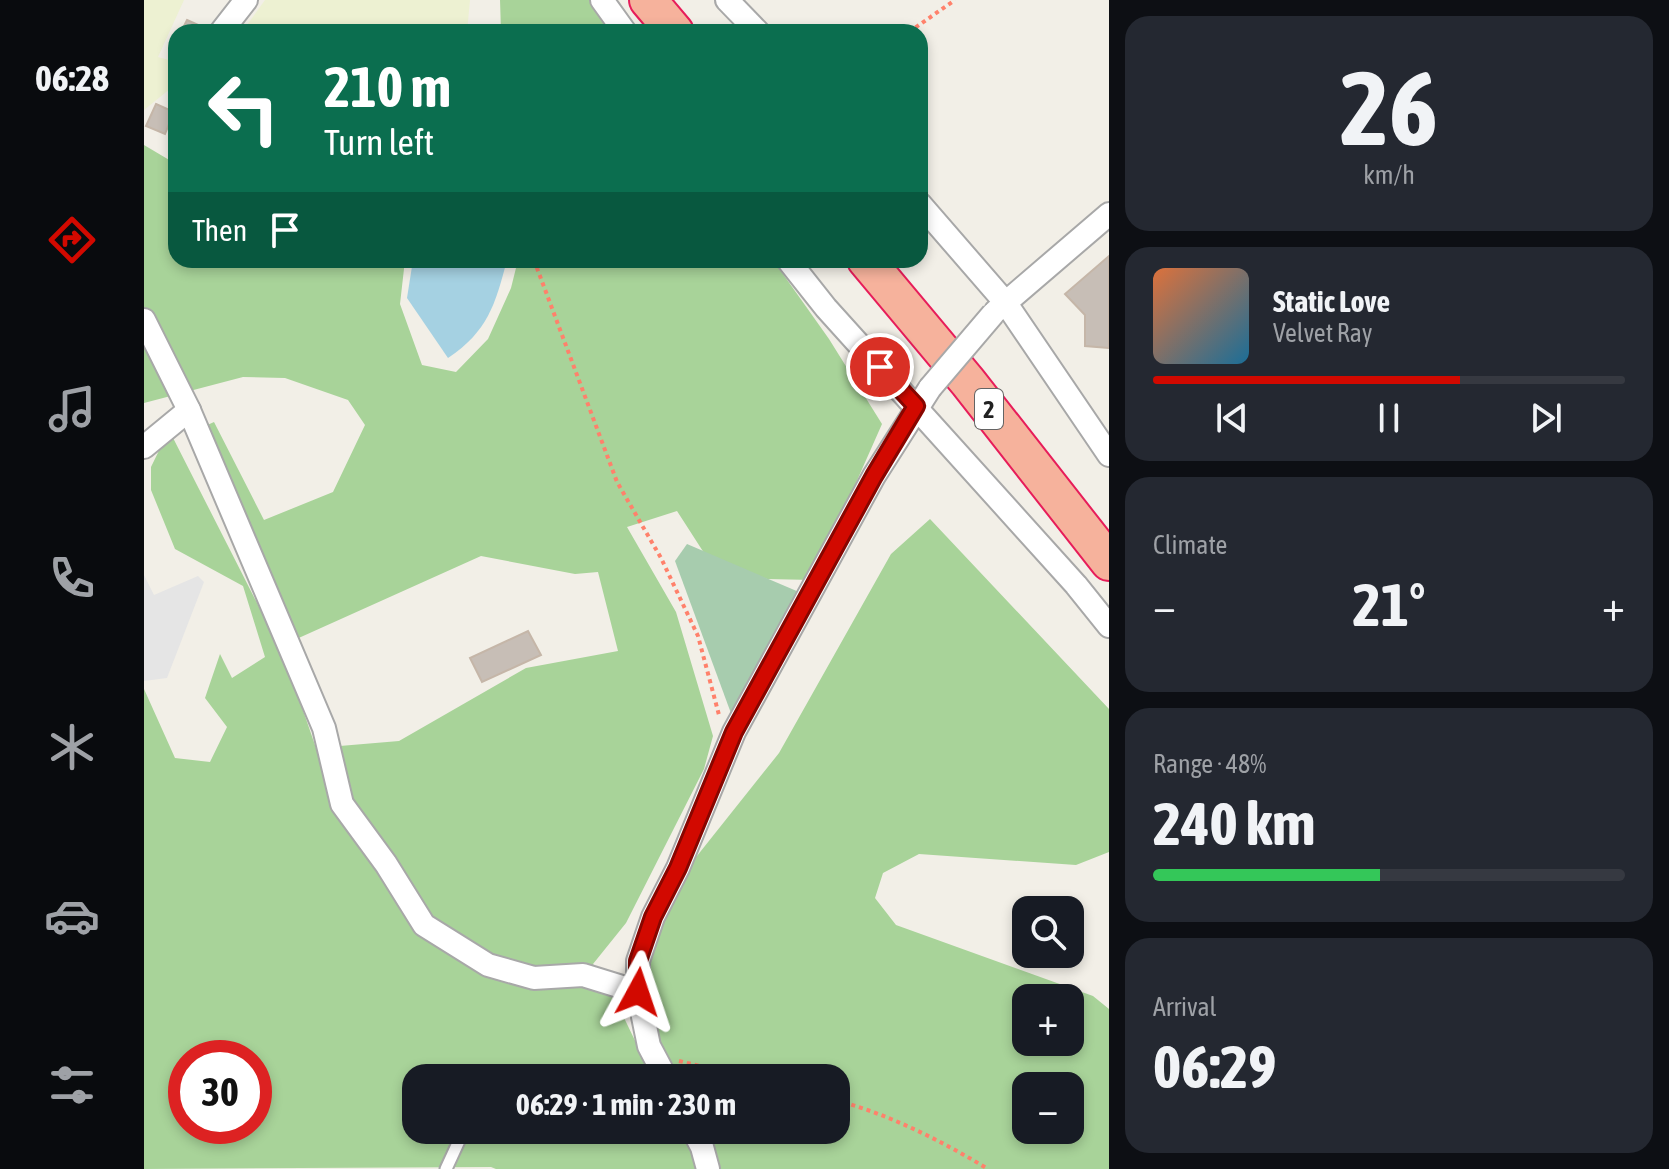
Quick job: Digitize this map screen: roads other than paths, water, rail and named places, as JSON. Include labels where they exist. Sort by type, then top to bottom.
[{"type":"highway","points":[[648,0],[668,24]]},
{"type":"highway","name":"2","points":[[873,268],[968,382],[1109,562]]},
{"type":"street","points":[[227,24],[246,0]]},
{"type":"street","points":[[602,0],[619,24]]},
{"type":"street","points":[[727,0],[750,24]]},
{"type":"street","points":[[659,1064],[649,1046],[638,992],[638,961],[653,917],[678,868],[734,732],[874,476],[923,397],[999,308],[1109,214]]},
{"type":"street","points":[[928,215],[1109,455]]},
{"type":"street","points":[[794,268],[826,308],[923,397],[1109,626]]},
{"type":"street","points":[[144,320],[189,410],[324,728],[342,804],[386,864],[424,925],[488,965],[534,978],[583,975],[638,992]]},
{"type":"street","points":[[144,447],[189,410]]},
{"type":"street","points":[[700,1144],[708,1169]]},
{"type":"lane","points":[[446,1169],[458,1144]]},
{"type":"water","points":[[412,268],[505,268],[488,316],[472,338],[448,358],[407,298]]}]
